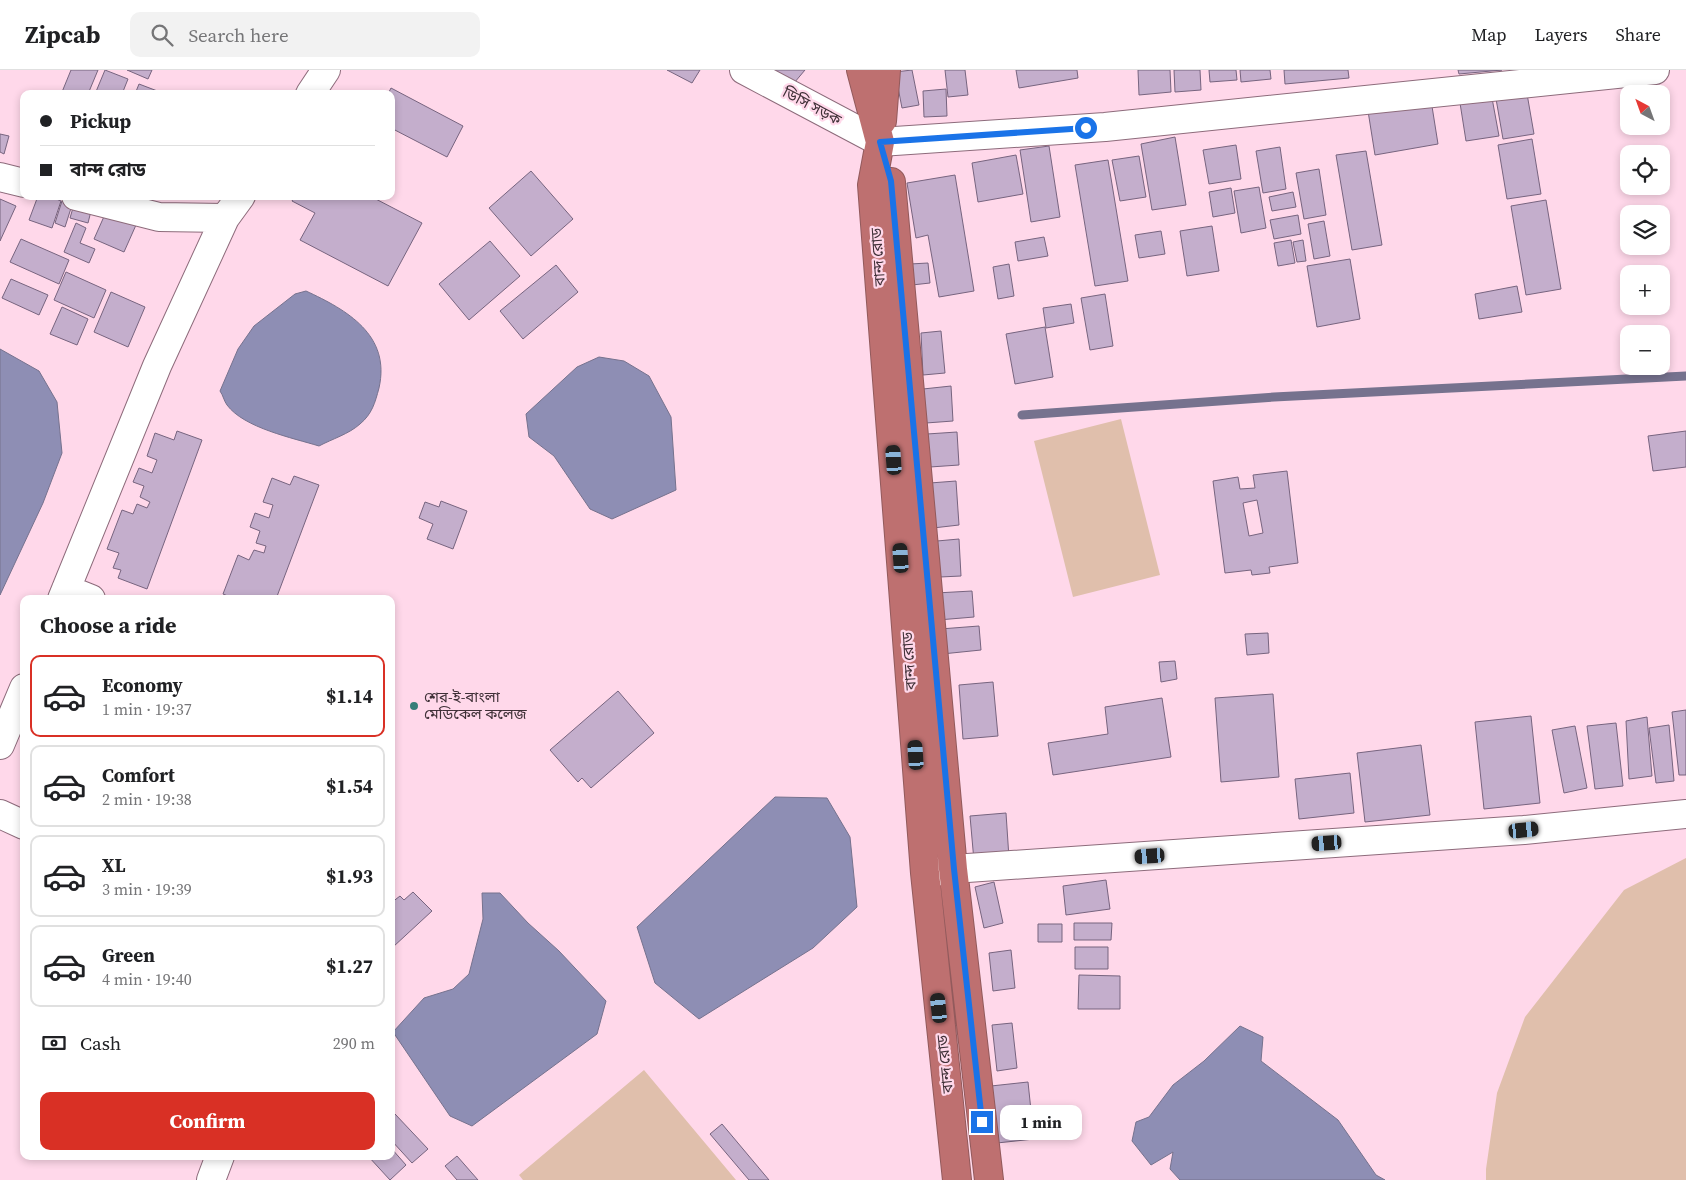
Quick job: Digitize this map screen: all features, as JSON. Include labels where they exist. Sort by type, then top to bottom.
[{"type":"highway","name":"বান্দ রোড","points":[[861,70],[891,181],[954,869],[989,1180]]},
{"type":"highway","name":"বান্দ রোড","points":[[886,70],[880,142],[872,184],[925,873],[957,1180]]},
{"type":"street","points":[[313,90],[326,70]]},
{"type":"street","name":"ডিসি সড়ক","points":[[744,70],[880,142]]},
{"type":"street","points":[[880,142],[1105,127],[1655,70]]},
{"type":"street","points":[[0,177],[20,182]]},
{"type":"street","points":[[92,200],[159,217],[225,218]]},
{"type":"street","points":[[64,594],[157,366],[225,218],[238,200]]},
{"type":"street","points":[[0,745],[20,698]]},
{"type":"street","points":[[0,814],[20,823]]},
{"type":"street","points":[[925,873],[954,869],[1514,830],[1686,814]]},
{"type":"street","points":[[211,1180],[218,1160]]},
{"type":"shaded area","points":[[1121,419],[1160,575],[1073,597],[1034,441]]},
{"type":"shaded area","points":[[1686,858],[1686,1180],[1486,1180],[1497,1093],[1525,1017],[1624,890]]},
{"type":"shaded area","points":[[644,1070],[736,1180],[523,1180],[519,1175]]},
{"type":"water","points":[[306,291],[350,316],[362,327],[372,339],[378,353],[381,369],[378,393],[367,416],[351,431],[319,446],[283,436],[245,420],[227,405],[220,391],[238,349],[254,326],[295,294]]},
{"type":"water","points":[[0,349],[39,371],[57,402],[62,453],[43,503],[0,595]]},
{"type":"water","points":[[599,357],[624,361],[649,376],[671,417],[676,490],[612,519],[590,509],[554,456],[529,437],[526,414],[577,367]]},
{"type":"water","points":[[775,797],[827,798],[850,837],[857,907],[813,948],[699,1019],[655,983],[637,927]]},
{"type":"water","points":[[482,893],[500,893],[606,1001],[597,1034],[472,1126],[450,1116],[395,1035],[395,1030],[424,998],[453,989],[469,974],[483,919]]},
{"type":"water","points":[[1240,1026],[1263,1037],[1261,1061],[1338,1120],[1376,1175],[1385,1180],[1180,1180],[1170,1169],[1173,1152],[1151,1165],[1132,1141],[1136,1122],[1149,1117],[1173,1085],[1204,1061]]},
{"type":"building","points":[[71,70],[98,70],[90,90],[63,90]]},
{"type":"building","points":[[105,70],[128,79],[124,90],[97,90]]},
{"type":"building","points":[[127,70],[152,70],[148,79]]},
{"type":"building","points":[[667,70],[700,70],[692,83]]},
{"type":"building","points":[[770,70],[805,70],[789,89]]},
{"type":"building","points":[[912,70],[919,105],[902,108],[895,72]]},
{"type":"building","points":[[945,70],[965,70],[968,95],[948,97]]},
{"type":"building","points":[[1016,70],[1077,70],[1078,78],[1019,88]]},
{"type":"building","points":[[1138,70],[1170,70],[1171,92],[1139,95]]},
{"type":"building","points":[[1174,70],[1200,70],[1201,90],[1175,92]]},
{"type":"building","points":[[1209,70],[1236,70],[1237,80],[1210,82]]},
{"type":"building","points":[[1240,70],[1270,70],[1271,79],[1241,82]]},
{"type":"building","points":[[1284,70],[1348,70],[1349,78],[1285,84]]},
{"type":"building","points":[[1458,70],[1502,70],[1459,74]]},
{"type":"building","points":[[139,84],[155,90],[137,90]]},
{"type":"building","points":[[1526,88],[1534,134],[1503,139],[1495,93]]},
{"type":"building","points":[[946,89],[947,116],[924,117],[923,91]]},
{"type":"building","points":[[395,90],[463,126],[447,157],[395,130]]},
{"type":"building","points":[[1492,98],[1499,136],[1466,141],[1460,103]]},
{"type":"building","points":[[1431,100],[1438,144],[1375,155],[1368,111]]},
{"type":"building","points":[[0,134],[9,136],[4,154],[0,152]]},
{"type":"building","points":[[1175,137],[1186,205],[1152,210],[1141,144]]},
{"type":"building","points":[[1532,139],[1541,194],[1507,199],[1498,145]]},
{"type":"building","points":[[1236,145],[1241,179],[1209,184],[1203,150]]},
{"type":"building","points":[[1049,146],[1060,217],[1031,222],[1020,150]]},
{"type":"building","points":[[1280,147],[1286,189],[1263,193],[1256,151]]},
{"type":"building","points":[[1366,151],[1382,245],[1352,250],[1336,155]]},
{"type":"building","points":[[1016,155],[1023,194],[978,202],[972,163]]},
{"type":"building","points":[[1139,156],[1146,197],[1120,201],[1112,160]]},
{"type":"building","points":[[1108,160],[1128,281],[1095,286],[1075,165]]},
{"type":"building","points":[[1319,169],[1326,215],[1304,219],[1296,173]]},
{"type":"building","points":[[531,171],[573,219],[531,256],[489,208]]},
{"type":"building","points":[[955,175],[974,291],[939,297],[928,235],[916,238],[907,183]]},
{"type":"building","points":[[1259,187],[1266,228],[1241,233],[1234,191]]},
{"type":"building","points":[[1231,188],[1235,213],[1213,217],[1209,192]]},
{"type":"building","points":[[1293,192],[1296,207],[1272,211],[1269,197]]},
{"type":"building","points":[[0,199],[16,206],[0,241]]},
{"type":"building","points":[[36,200],[61,201],[52,228],[29,220]]},
{"type":"building","points":[[378,200],[422,223],[388,286],[300,240],[315,213],[292,201]]},
{"type":"building","points":[[1546,200],[1561,289],[1526,295],[1511,206]]},
{"type":"building","points":[[62,201],[72,205],[65,227],[55,223]]},
{"type":"building","points":[[75,201],[92,207],[88,223],[70,218]]},
{"type":"building","points":[[106,212],[136,225],[124,252],[94,239]]},
{"type":"building","points":[[1298,215],[1301,234],[1274,239],[1270,220]]},
{"type":"building","points":[[1324,221],[1330,256],[1314,259],[1308,224]]},
{"type":"building","points":[[76,223],[86,228],[80,243],[95,249],[89,263],[64,252]]},
{"type":"building","points":[[1212,226],[1219,271],[1187,276],[1180,231]]},
{"type":"building","points":[[1161,231],[1165,254],[1139,258],[1135,235]]},
{"type":"building","points":[[1044,237],[1048,256],[1018,261],[1015,242]]},
{"type":"building","points":[[21,239],[69,260],[59,284],[10,262]]},
{"type":"building","points":[[1291,240],[1295,263],[1278,266],[1274,243]]},
{"type":"building","points":[[1303,240],[1306,261],[1297,262],[1293,242]]},
{"type":"building","points":[[490,241],[520,276],[469,320],[439,284]]},
{"type":"building","points":[[1350,259],[1360,319],[1317,327],[1307,266]]},
{"type":"building","points":[[928,263],[930,283],[912,285],[910,264]]},
{"type":"building","points":[[1009,264],[1014,296],[998,299],[993,267]]},
{"type":"building","points":[[556,265],[578,292],[523,339],[500,311]]},
{"type":"building","points":[[66,272],[106,290],[94,318],[54,300]]},
{"type":"building","points":[[11,279],[48,295],[39,315],[2,298]]},
{"type":"building","points":[[1517,286],[1522,312],[1479,319],[1475,294]]},
{"type":"building","points":[[111,292],[145,307],[128,347],[94,332]]},
{"type":"building","points":[[1105,294],[1113,346],[1090,350],[1081,298]]},
{"type":"building","points":[[1071,304],[1074,323],[1046,328],[1043,308]]},
{"type":"building","points":[[62,307],[88,319],[77,345],[50,334]]},
{"type":"building","points":[[1045,327],[1053,377],[1015,384],[1006,334]]},
{"type":"building","points":[[941,331],[945,373],[923,375],[921,333]]},
{"type":"building","points":[[951,386],[953,421],[926,423],[923,389]]},
{"type":"building","points":[[177,431],[202,440],[147,589],[118,578],[121,570],[113,568],[119,553],[107,549],[122,510],[133,514],[137,504],[147,508],[150,502],[140,497],[144,486],[133,482],[139,468],[152,473],[157,460],[147,456],[155,433],[174,440]]},
{"type":"building","points":[[1686,431],[1686,467],[1653,471],[1648,436]]},
{"type":"building","points":[[957,432],[959,465],[930,467],[927,434]]},
{"type":"building","points":[[1287,471],[1298,563],[1269,567],[1270,573],[1252,575],[1251,570],[1225,573],[1213,481],[1238,477],[1240,489],[1255,488],[1253,475]],"holes":[[[1257,500],[1263,533],[1249,536],[1243,503]]]},
{"type":"building","points":[[294,476],[319,485],[278,595],[223,594],[238,555],[249,560],[254,550],[264,553],[266,546],[256,543],[260,531],[250,527],[255,513],[269,518],[273,505],[263,502],[272,478],[290,485]]},
{"type":"building","points":[[956,481],[959,525],[933,528],[930,483]]},
{"type":"building","points":[[441,501],[467,511],[453,549],[427,539],[433,524],[419,518],[425,502],[439,507]]},
{"type":"building","points":[[959,539],[961,576],[940,577],[937,541]]},
{"type":"building","points":[[972,591],[974,617],[938,620],[936,593]]},
{"type":"building","points":[[979,626],[981,650],[942,654],[940,629]]},
{"type":"building","points":[[1268,633],[1269,653],[1247,655],[1245,634]]},
{"type":"building","points":[[1175,661],[1177,679],[1161,682],[1159,662]]},
{"type":"building","points":[[993,682],[998,736],[963,739],[959,685]]},
{"type":"building","points":[[618,691],[654,733],[591,788],[582,778],[578,782],[550,750]]},
{"type":"building","points":[[1273,694],[1279,777],[1221,782],[1215,698]]},
{"type":"building","points":[[1162,698],[1171,757],[1053,775],[1048,743],[1108,734],[1105,707]]},
{"type":"building","points":[[1686,710],[1686,775],[1679,775],[1672,712]]},
{"type":"building","points":[[1531,716],[1540,803],[1484,809],[1475,722]]},
{"type":"building","points":[[1647,717],[1652,776],[1629,779],[1626,721]]},
{"type":"building","points":[[1616,723],[1623,786],[1595,789],[1587,726]]},
{"type":"building","points":[[1669,725],[1674,781],[1656,783],[1649,728]]},
{"type":"building","points":[[1575,726],[1587,788],[1564,793],[1552,730]]},
{"type":"building","points":[[1421,745],[1430,815],[1365,822],[1357,753]]},
{"type":"building","points":[[1350,773],[1354,813],[1299,819],[1295,779]]},
{"type":"building","points":[[1006,813],[1009,858],[974,861],[970,816]]},
{"type":"building","points":[[1106,880],[1110,909],[1066,915],[1063,886]]},
{"type":"building","points":[[994,882],[1003,923],[984,928],[975,887]]},
{"type":"building","points":[[413,892],[432,911],[395,945],[395,900],[400,896],[404,900]]},
{"type":"building","points":[[1074,923],[1112,923],[1111,940],[1074,940]]},
{"type":"building","points":[[1038,924],[1062,924],[1062,942],[1038,942]]},
{"type":"building","points":[[1075,947],[1108,947],[1108,969],[1075,969]]},
{"type":"building","points":[[1011,950],[1015,988],[993,991],[989,953]]},
{"type":"building","points":[[1079,975],[1120,976],[1120,1009],[1078,1009]]},
{"type":"building","points":[[1012,1023],[1017,1068],[997,1071],[992,1025]]},
{"type":"building","points":[[1028,1082],[1034,1139],[997,1143],[991,1086]]},
{"type":"building","points":[[395,1114],[428,1149],[412,1163],[395,1144]]},
{"type":"building","points":[[722,1124],[769,1180],[749,1180],[710,1134]]},
{"type":"building","points":[[395,1153],[406,1165],[390,1180],[372,1160],[395,1160]]},
{"type":"building","points":[[457,1156],[478,1180],[457,1180],[445,1166]]},
{"type":"waterway","points":[[1022,415],[1274,397],[1686,376]]},
{"type":"place","name":"শের-ই-বাংলা মেডিকেল কলেজ","points":[[414,706]]},
{"type":"route","points":[[982,1122],[954,869],[891,181],[880,142],[1086,128]]}]
